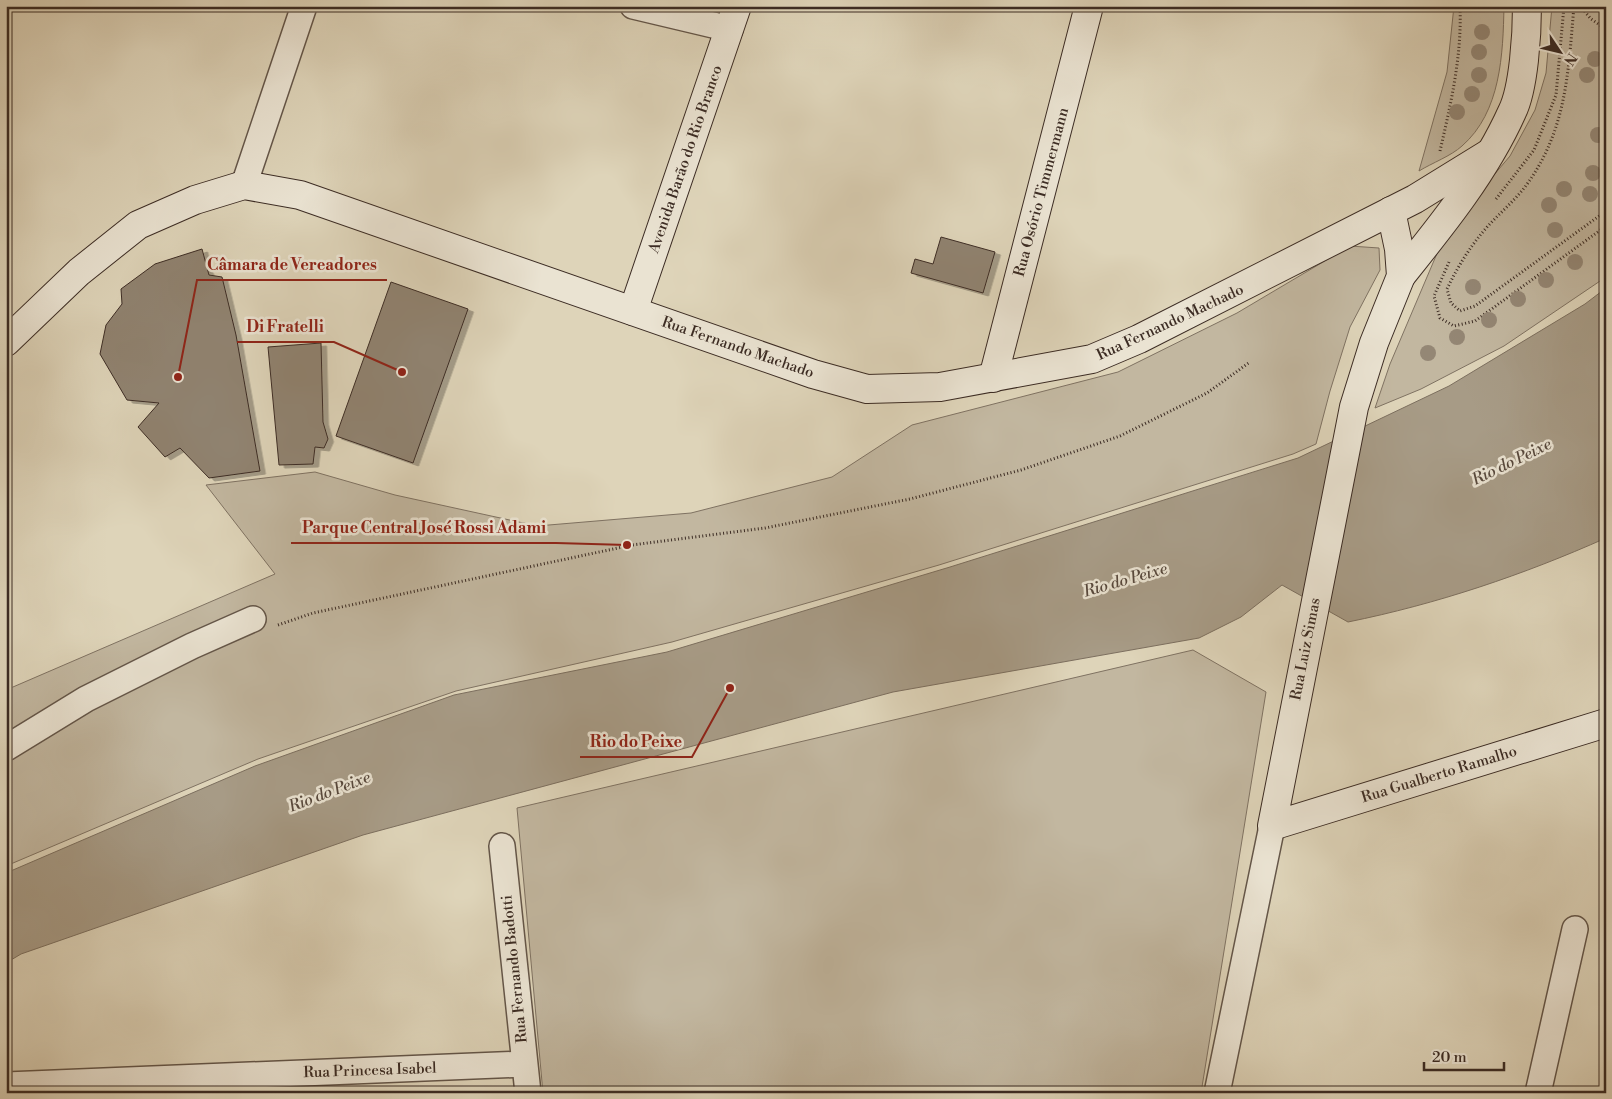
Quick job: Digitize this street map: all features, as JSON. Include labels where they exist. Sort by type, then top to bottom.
[{"type":"main road","name":"Rua Osório Timmermann","points":[[993,378],[1089,6]]},
{"type":"main road","points":[[1401,276],[1461,200],[1513,111],[1527,28],[1526,6]]},
{"type":"main road","name":"Avenida Barão do Rio Branco","points":[[633,311],[733,17]]},
{"type":"main road","name":"Rua Fernando Machado","points":[[6,342],[79,272],[138,225],[195,200],[244,185],[300,195],[813,374],[867,389],[940,387],[1092,359],[1132,343],[1391,211],[1488,154]]},
{"type":"main road","name":"Rua Luiz Simas","points":[[1272,826],[1304,652],[1354,407],[1374,343],[1401,276],[1399,249],[1391,211]]},
{"type":"main road","name":"Rua Gualberto Ramalho","points":[[1272,826],[1606,723]]},
{"type":"street","points":[[244,185],[304,6]]},
{"type":"street","points":[[633,6],[733,17]]},
{"type":"street","points":[[6,748],[86,699],[192,646],[264,623]]},
{"type":"street","name":"Rua Luiz Simas","points":[[1217,1093],[1272,826]]},
{"type":"street","name":"Rua Fernando Badotti","points":[[502,846],[528,1093]]},
{"type":"street","points":[[1538,1093],[1575,929]]},
{"type":"street","name":"Rua Princesa Isabel","points":[[6,1085],[524,1064]]},
{"type":"path","points":[[1434,187],[1434,174],[1454,87],[1461,40],[1460,6]]},
{"type":"path","points":[[1574,6],[1566,96],[1547,153],[1524,188],[1488,227],[1459,263],[1447,289],[1451,303],[1460,311],[1475,306],[1606,211]]},
{"type":"path","points":[[1580,6],[1591,19],[1606,28]]},
{"type":"path","points":[[1434,296],[1440,318],[1454,326],[1475,321],[1606,226]]},
{"type":"path","points":[[264,623],[622,547],[765,528],[910,499],[1021,470],[1120,436],[1207,392],[1250,362]]},
{"type":"shaded area","points":[[1454,6],[1504,6],[1503,43],[1497,81],[1485,117],[1475,132],[1458,150],[1419,171],[1447,72]]},
{"type":"shaded area","points":[[1552,6],[1606,6],[1606,277],[1504,346],[1421,389],[1375,408],[1390,364],[1447,230],[1510,156],[1535,110],[1546,73]]},
{"type":"shaded area","points":[[1350,246],[1379,248],[1380,270],[1350,327],[1316,444],[1293,454],[939,565],[672,642],[456,691],[258,759],[6,866],[6,690],[275,574],[206,485],[315,472],[395,495],[537,526],[691,513],[832,477],[912,425],[1118,372],[1237,313]]},
{"type":"shaded area","points":[[1193,650],[1266,692],[1201,1093],[543,1093],[517,808]]},
{"type":"water","points":[[1606,288],[1606,538],[1543,564],[1479,587],[1381,615],[1348,622],[1282,585],[1241,617],[1199,638],[893,692],[363,835],[21,954],[6,963],[6,873],[255,766],[454,695],[667,652],[950,567],[1298,458],[1449,386],[1585,304]]},
{"type":"building","points":[[941,237],[995,252],[983,293],[911,273],[915,259],[933,264]]},
{"type":"building","points":[[202,249],[209,275],[222,277],[236,335],[260,471],[209,478],[180,448],[165,457],[138,427],[159,403],[127,400],[100,354],[106,325],[122,304],[121,289],[155,264]]},
{"type":"building","points":[[391,282],[468,309],[413,463],[336,436]]},
{"type":"building","points":[[321,343],[323,422],[328,439],[324,448],[315,447],[313,464],[279,465],[268,347]]},
{"type":"place","name":"Di Fratelli","points":[[402,372]]},
{"type":"place","name":"Câmara de Vereadores","points":[[178,377]]},
{"type":"place","name":"Parque Central José Rossi Adami","points":[[627,545]]},
{"type":"place","name":"Rio do Peixe","points":[[730,688]]}]
